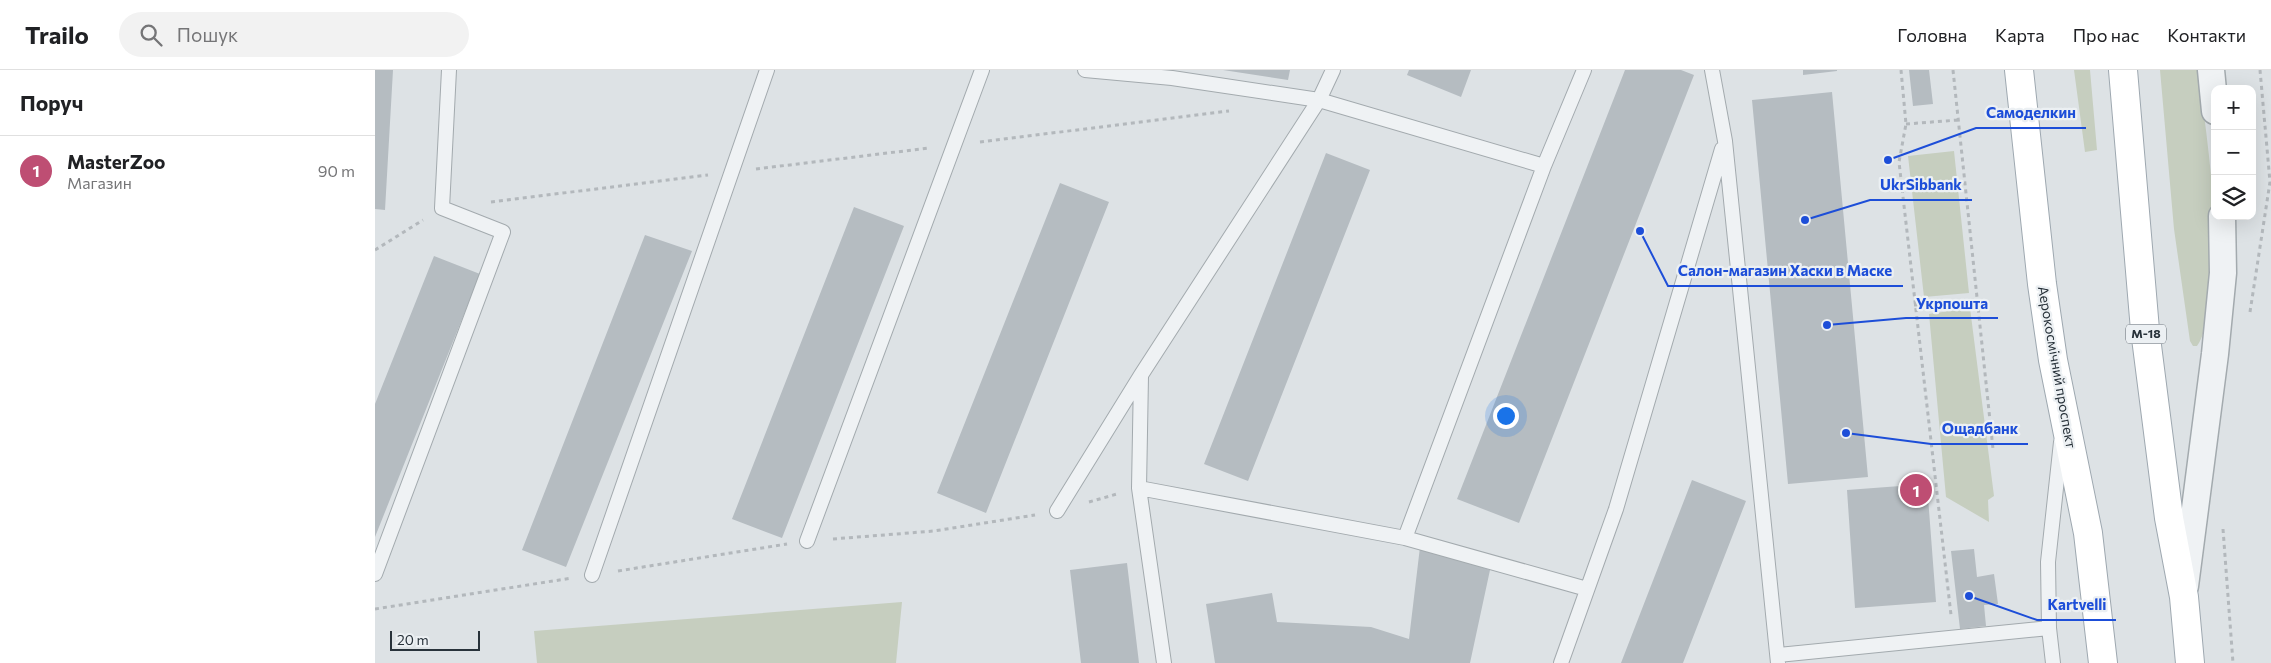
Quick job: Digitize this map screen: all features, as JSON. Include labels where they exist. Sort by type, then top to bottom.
[{"type":"main road","name":"Аерокосмічний проспект","points":[[2019,70],[2042,284],[2053,360],[2088,533],[2103,663]]},
{"type":"main road","name":"М-18","points":[[2123,70],[2145,330],[2169,518],[2183,597],[2190,663]]},
{"type":"street","points":[[2211,70],[2212,85]]},
{"type":"street","points":[[2183,597],[2215,354],[2223,273],[2222,220]]},
{"type":"lane","points":[[375,574],[503,232],[442,208],[449,70]]},
{"type":"lane","points":[[592,575],[767,70]]},
{"type":"lane","points":[[807,540],[982,70]]},
{"type":"lane","points":[[1085,70],[1171,78],[1319,100],[1544,166]]},
{"type":"lane","points":[[1057,511],[1141,375],[1319,100],[1333,70]]},
{"type":"lane","points":[[1405,538],[1544,166],[1584,70]]},
{"type":"lane","points":[[1712,70],[1725,141],[1778,659],[2049,628]]},
{"type":"lane","points":[[1561,663],[1616,509],[1725,141]]},
{"type":"lane","points":[[1141,375],[1139,488],[1164,663]]},
{"type":"lane","points":[[2053,663],[2049,628],[2048,562],[2064,418]]},
{"type":"lane","points":[[1139,488],[1405,538],[1587,589]]},
{"type":"path","points":[[1901,70],[1906,124],[1899,162],[1914,305],[1954,638]]},
{"type":"path","points":[[1953,70],[1993,449]]},
{"type":"path","points":[[2249,319],[2270,182],[2260,70]]},
{"type":"path","points":[[490,202],[1230,111]]},
{"type":"path","points":[[1906,124],[1958,120]]},
{"type":"path","points":[[375,250],[442,208]]},
{"type":"path","points":[[1914,305],[1977,300]]},
{"type":"path","points":[[375,609],[807,540],[934,531],[1057,511],[1139,488]]},
{"type":"path","points":[[2224,520],[2233,663]]},
{"type":"green space","points":[[2074,70],[2090,70],[2097,150],[2085,152]]},
{"type":"green space","points":[[2160,70],[2199,70],[2210,161],[2211,220],[2214,220],[2214,253],[2213,283],[2208,313],[2203,334],[2197,346],[2193,346],[2190,341],[2174,229]]},
{"type":"green space","points":[[1954,151],[1969,293],[1924,297],[1908,156]]},
{"type":"green space","points":[[1970,308],[1994,496],[1988,500],[1989,522],[1946,497],[1929,314]]},
{"type":"green space","points":[[902,602],[896,663],[537,663],[534,631]]},
{"type":"building","points":[[375,70],[393,70],[385,210],[375,209]]},
{"type":"building","points":[[1223,70],[1290,70],[1288,80]]},
{"type":"building","points":[[1409,70],[1471,70],[1461,97],[1407,75]]},
{"type":"building","points":[[1625,70],[1681,70],[1694,75],[1519,523],[1457,499]]},
{"type":"building","points":[[1803,70],[1837,70],[1837,71],[1803,75]]},
{"type":"building","points":[[1909,70],[1929,70],[1933,104],[1913,106]]},
{"type":"building","points":[[1832,92],[1868,477],[1788,484],[1752,100]]},
{"type":"building","points":[[1326,153],[1370,170],[1248,481],[1204,464]]},
{"type":"building","points":[[1060,183],[1109,202],[986,513],[937,493]]},
{"type":"building","points":[[854,207],[904,226],[782,538],[732,519]]},
{"type":"building","points":[[645,235],[692,251],[566,567],[522,550]]},
{"type":"building","points":[[434,256],[480,274],[375,537],[375,404]]},
{"type":"building","points":[[1692,480],[1746,501],[1683,663],[1621,663]]},
{"type":"building","points":[[1927,484],[1936,602],[1855,608],[1847,490]]},
{"type":"building","points":[[1420,547],[1490,570],[1470,663],[1215,663],[1206,604],[1272,593],[1277,622],[1371,627],[1409,639]]},
{"type":"building","points":[[1974,549],[1977,577],[1994,574],[1998,604],[1984,605],[1986,626],[1960,629],[1951,551]]},
{"type":"building","points":[[1127,563],[1139,663],[1081,663],[1070,570]]},
{"type":"place","name":"Самоделкин","points":[[1888,160]]},
{"type":"place","name":"UkrSibbank","points":[[1805,220]]},
{"type":"place","name":"Салон-магазин Хаски в Маске","points":[[1640,231]]},
{"type":"place","name":"Укрпошта","points":[[1827,325]]},
{"type":"place","name":"Ощадбанк","points":[[1846,433]]},
{"type":"place","name":"MasterZoo","points":[[1916,490]]},
{"type":"place","name":"Kartvelli","points":[[1969,596]]}]
